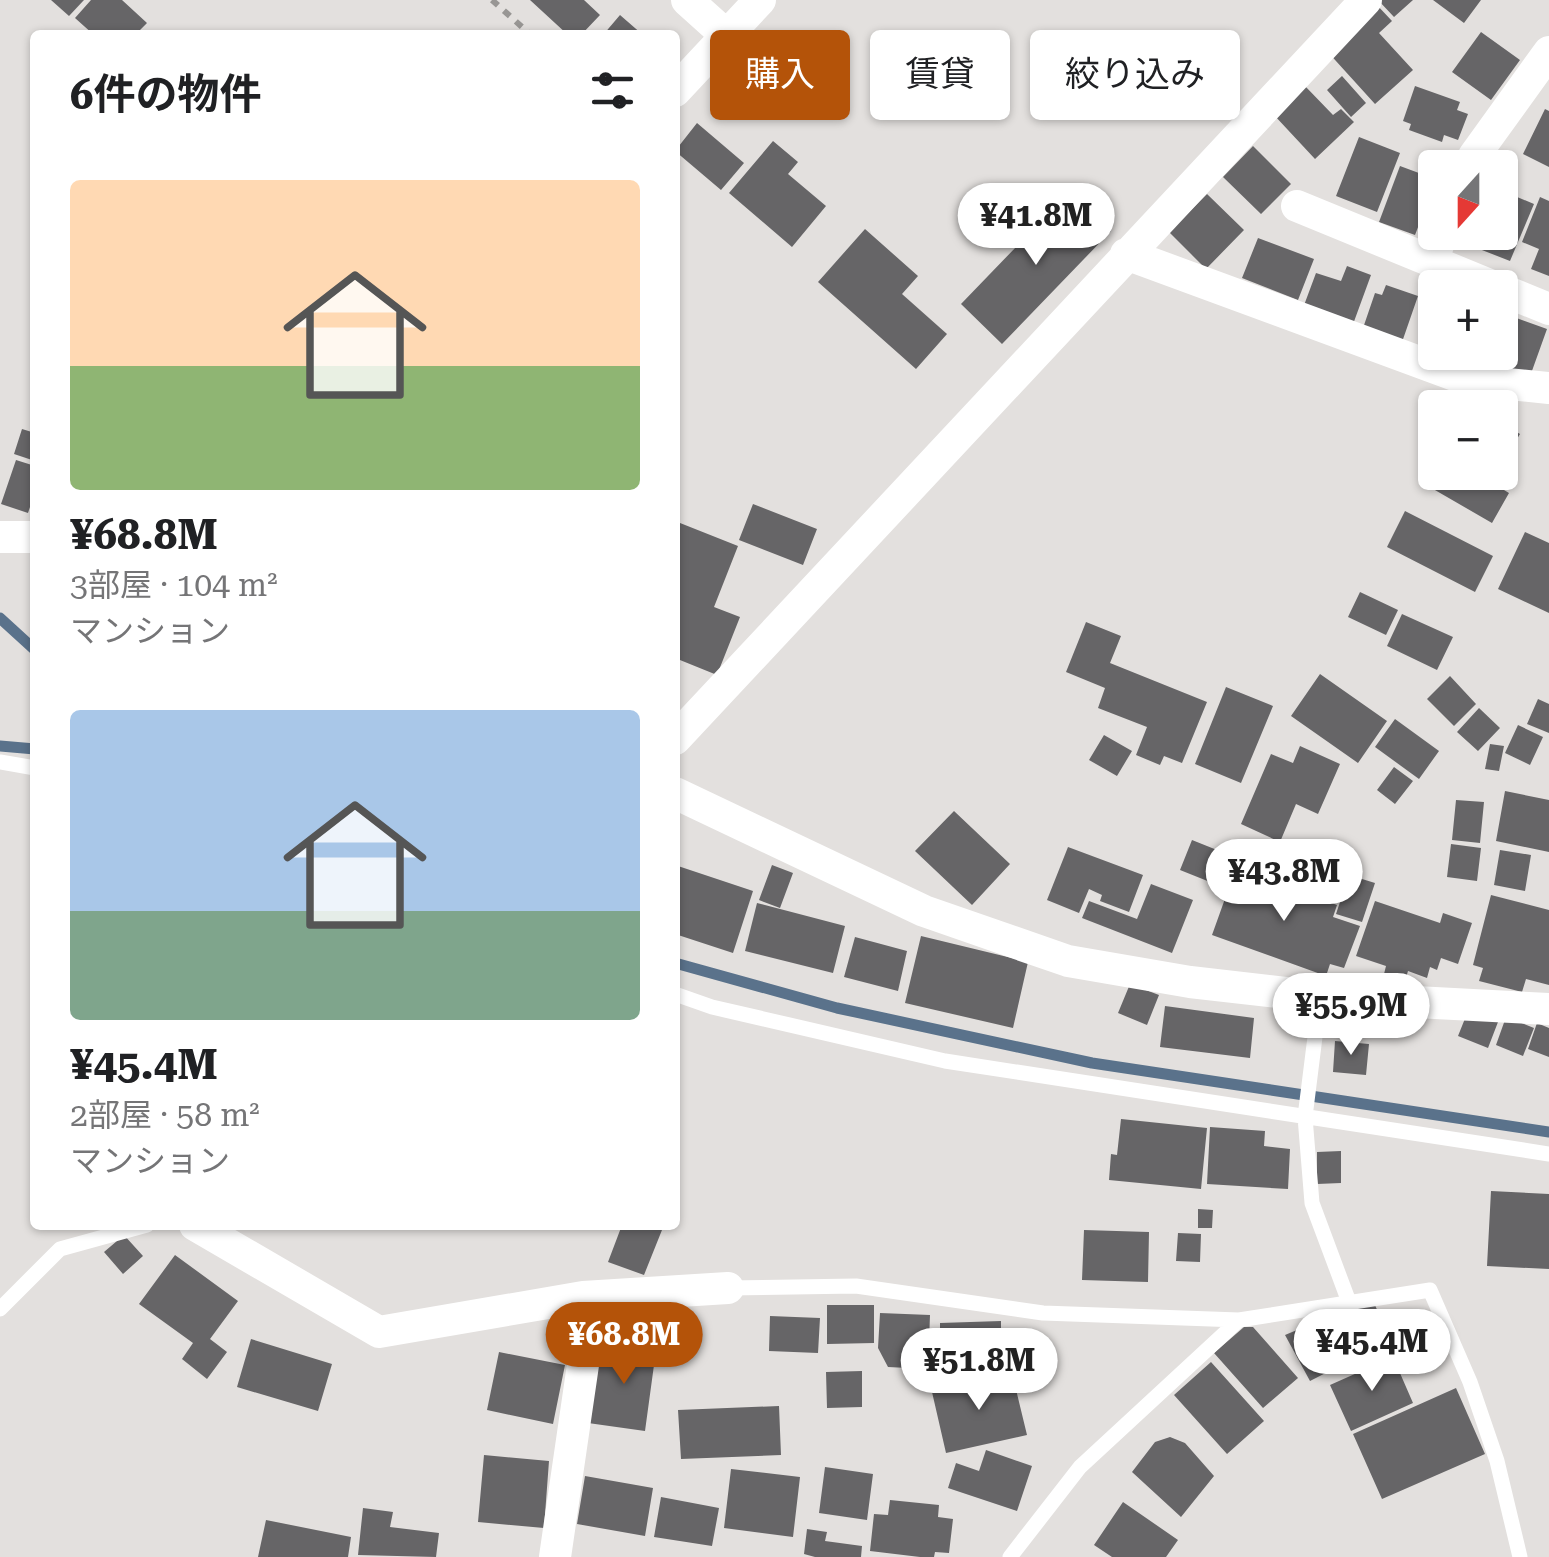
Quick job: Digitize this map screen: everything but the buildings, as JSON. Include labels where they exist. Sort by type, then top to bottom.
[{"type":"street","points":[[687,0],[720,30]]},
{"type":"street","points":[[732,30],[760,0]]},
{"type":"street","points":[[680,734],[1366,0]]},
{"type":"street","points":[[1478,150],[1549,52]]},
{"type":"street","points":[[680,86],[710,54]]},
{"type":"street","points":[[1297,206],[1418,241]]},
{"type":"street","points":[[1442,250],[1472,270]]},
{"type":"street","points":[[1126,254],[1468,380],[1549,388]]},
{"type":"street","points":[[1518,296],[1549,308]]},
{"type":"street","points":[[0,537],[30,537]]},
{"type":"street","points":[[680,795],[924,911],[1068,960],[1190,982],[1320,997],[1549,1009]]},
{"type":"street","points":[[203,1230],[379,1332],[583,1297],[728,1288]]},
{"type":"street","points":[[555,1557],[584,1358],[583,1297]]},
{"type":"lane","points":[[0,762],[30,767]]},
{"type":"lane","points":[[680,996],[712,1007],[945,1061],[1549,1154]]},
{"type":"lane","points":[[1320,997],[1306,1114],[1312,1202],[1348,1302]]},
{"type":"lane","points":[[0,1310],[60,1250],[130,1230]]},
{"type":"lane","points":[[728,1288],[856,1286],[1043,1313],[1239,1320],[1430,1290],[1470,1382],[1497,1461],[1520,1557]]},
{"type":"lane","points":[[1010,1557],[1080,1467],[1239,1320]]},
{"type":"path","points":[[492,0],[525,30]]},
{"type":"waterway","points":[[0,618],[30,645]]},
{"type":"waterway","points":[[0,746],[30,749]]},
{"type":"waterway","points":[[680,964],[837,1008],[1092,1063],[1549,1132]]}]
